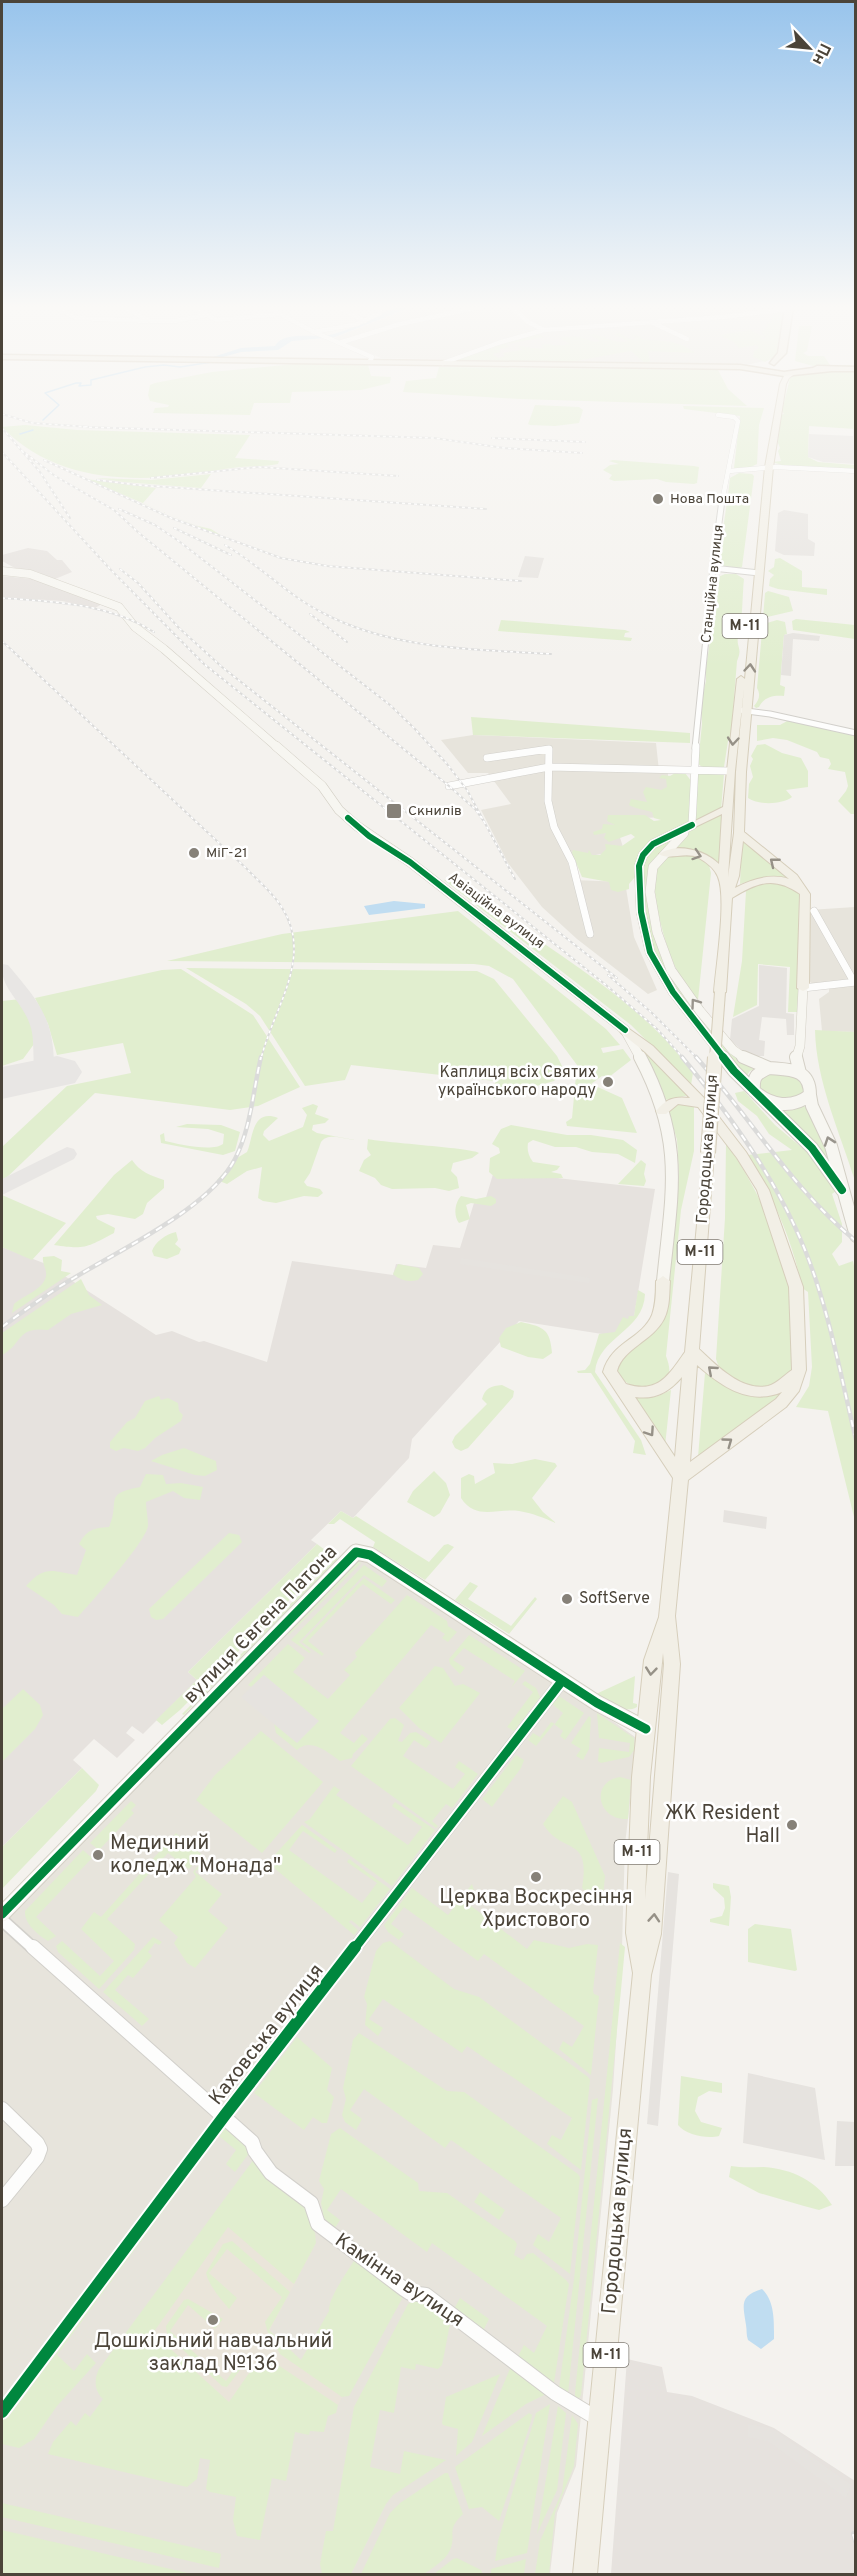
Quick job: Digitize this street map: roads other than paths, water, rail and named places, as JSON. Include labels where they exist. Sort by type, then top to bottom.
[{"type":"main road","name":"Городоцька вулиця","points":[[764,469],[773,427]]},
{"type":"main road","name":"Городоцька вулиця","points":[[585,2574],[642,1976],[652,1934],[672,1664],[667,1616],[692,1352],[728,897],[734,876],[740,833],[742,710],[764,469],[764,446]]},
{"type":"main road","name":"Городоцька вулиця","points":[[728,897],[723,876],[730,771],[742,710]]},
{"type":"main road","points":[[692,825],[728,808]]},
{"type":"main road","points":[[740,833],[793,877],[805,894],[803,988]]},
{"type":"main road","points":[[664,854],[679,851],[703,855],[711,860],[723,876]]},
{"type":"main road","points":[[728,897],[745,885],[764,879],[786,882],[805,894]]},
{"type":"main road","points":[[625,1030],[649,1049],[702,1103],[742,1155],[763,1190],[796,1287],[799,1370],[794,1387],[781,1403],[681,1477],[610,1372],[613,1360],[656,1321],[661,1308],[663,1281]]},
{"type":"main road","points":[[663,1111],[676,1100],[702,1103]]},
{"type":"main road","points":[[619,1387],[639,1393],[658,1391],[674,1380],[692,1352],[727,1382],[748,1391],[777,1389],[784,1386],[799,1370]]},
{"type":"main road","name":"Городоцька вулиця","points":[[642,1976],[634,1934],[641,1777],[652,1660],[667,1616]]},
{"type":"main road","points":[[664,1762],[646,1729],[668,1707]]},
{"type":"main road","points":[[641,1777],[661,1807]]},
{"type":"street","name":"Станційна вулиця","points":[[692,825],[693,770],[713,568],[723,495],[737,427]]},
{"type":"street","points":[[729,471],[764,469],[855,471]]},
{"type":"street","points":[[713,568],[754,573]]},
{"type":"street","name":"Авіаційна вулиця","points":[[2,571],[30,574],[119,607],[135,627],[164,649],[315,780],[339,810],[357,826],[410,862],[625,1030],[642,1058],[663,1111],[671,1145],[673,1175],[663,1281]]},
{"type":"street","points":[[742,710],[855,733]]},
{"type":"street","points":[[487,759],[549,749],[548,801],[552,818],[572,862],[590,934]]},
{"type":"street","points":[[449,786],[549,766],[730,771]]},
{"type":"street","points":[[692,825],[653,867],[650,892],[657,932],[671,970],[700,1011],[733,1050],[752,1062],[800,1073]]},
{"type":"street","points":[[692,825],[653,844],[643,855],[639,866],[639,891],[650,952],[673,992],[734,1071],[812,1148],[848,1198]]},
{"type":"street","points":[[814,911],[855,982],[803,988],[800,1046],[796,1058],[800,1073],[810,1084],[811,1104],[829,1142],[848,1198],[855,1236]]},
{"type":"street","points":[[796,1058],[756,1074],[752,1085],[758,1095],[766,1101],[783,1105],[799,1103],[810,1095]]},
{"type":"street","name":"вулиця Євгена Патона","points":[[2,1914],[356,1552],[370,1555],[617,1716],[646,1729]]},
{"type":"street","name":"Каховська вулиця","points":[[2,2412],[225,2115],[562,1681]]},
{"type":"street","name":"Камінна вулиця","points":[[2,1920],[225,2115],[252,2142],[255,2151],[271,2173],[311,2203],[318,2224],[404,2289],[410,2293],[426,2295],[555,2393],[601,2421]]},
{"type":"street","points":[[2,2109],[37,2143],[40,2149],[37,2157],[2,2200]]},
{"type":"water","points":[[394,901],[425,904],[425,908],[369,915],[364,906]]},
{"type":"water","points":[[762,2289],[772,2306],[774,2339],[761,2349],[748,2340],[744,2302],[749,2295]]},
{"type":"waterway","points":[[20,434],[33,430]]},
{"type":"railway","points":[[90,427],[434,438],[504,448],[582,453]]},
{"type":"railway","points":[[2,428],[21,450]]},
{"type":"railway","points":[[492,438],[585,442]]},
{"type":"railway","points":[[21,450],[55,476],[114,510],[139,533],[449,786],[475,809],[484,822]]},
{"type":"railway","points":[[21,450],[40,472],[70,518]]},
{"type":"railway","points":[[2,452],[111,570],[204,664],[606,985],[657,1029],[684,1059]]},
{"type":"railway","points":[[44,460],[171,518],[281,558],[327,566],[521,581]]},
{"type":"railway","points":[[151,478],[259,467],[398,476]]},
{"type":"railway","points":[[97,480],[137,485],[486,509]]},
{"type":"railway","points":[[119,509],[155,525],[180,542],[390,705],[447,764],[467,790],[484,822]]},
{"type":"railway","points":[[174,528],[231,555]]},
{"type":"railway","points":[[225,545],[310,606],[350,625],[377,634],[434,646],[551,654]]},
{"type":"railway","points":[[120,569],[138,583],[179,628],[222,667],[617,978]]},
{"type":"railway","points":[[2,598],[61,603],[100,610],[136,622],[154,632]]},
{"type":"railway","points":[[310,614],[347,642]]},
{"type":"railway","points":[[2,641],[247,869],[281,906],[290,925],[294,944],[293,963],[282,1002],[261,1059]]},
{"type":"railway","points":[[484,822],[515,879]]},
{"type":"railway","points":[[608,975],[652,1013],[696,1057]]},
{"type":"railway","points":[[2,1327],[55,1289],[163,1226],[206,1194],[223,1177],[235,1159],[245,1135],[261,1057]]},
{"type":"railway","points":[[682,1057],[735,1125],[781,1198],[794,1224],[821,1296],[856,1440]]},
{"type":"railway","points":[[696,1057],[792,1176],[833,1221],[856,1241]]},
{"type":"railway","points":[[854,2534],[856,2541]]},
{"type":"place","name":"Нова Пошта","points":[[658,499]]},
{"type":"place","name":"Скнилів","points":[[394,811]]},
{"type":"place","name":"МіГ-21","points":[[194,853]]},
{"type":"place","name":"Каплиця всіх Святих українського народу","points":[[608,1082]]},
{"type":"place","name":"SoftServe","points":[[567,1599]]},
{"type":"place","name":"ЖК Resident Hall","points":[[792,1825]]},
{"type":"place","name":"Медичний коледж \"Монада\"","points":[[98,1855]]},
{"type":"place","name":"Церква Воскресіння Христового","points":[[536,1877]]},
{"type":"place","name":"Дошкільний навчальний заклад №136","points":[[213,2320]]}]
